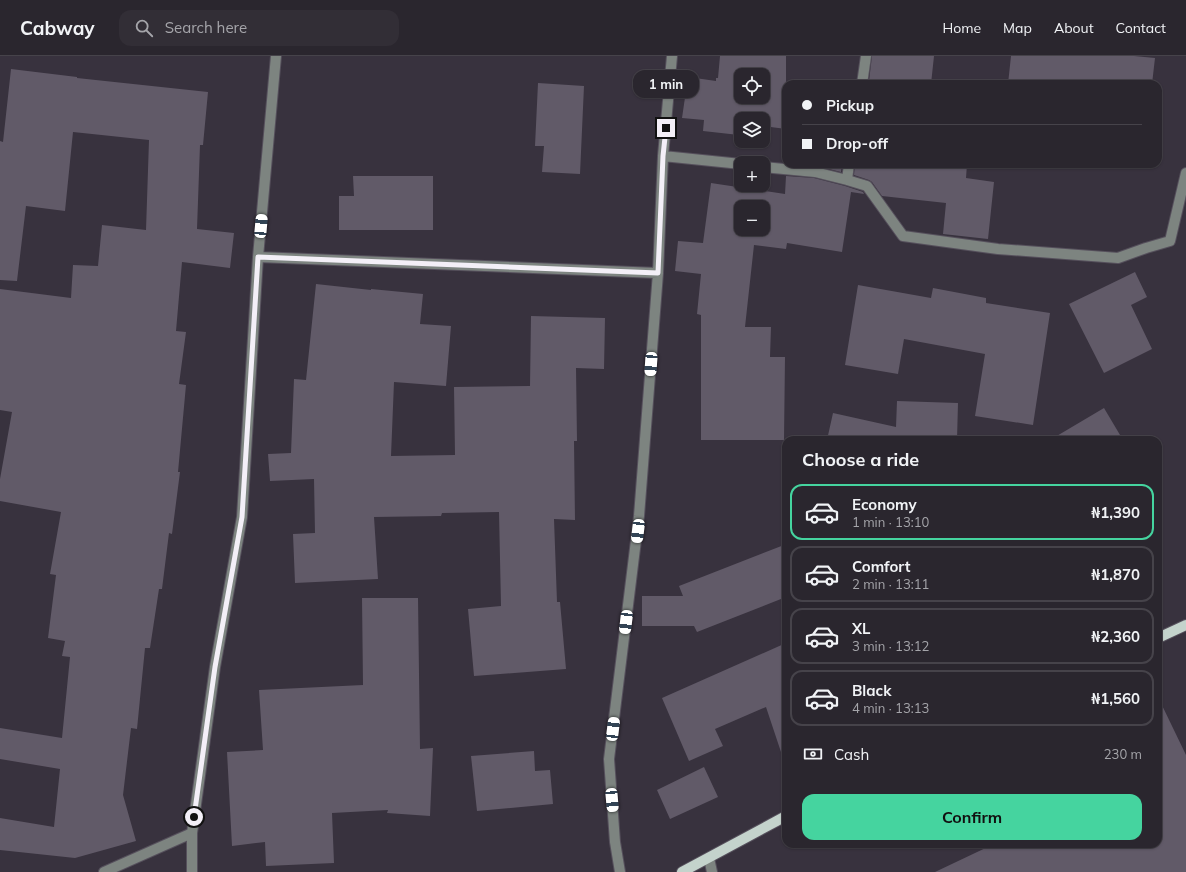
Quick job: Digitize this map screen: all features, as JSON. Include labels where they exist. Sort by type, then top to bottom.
[{"type":"main road","points":[[1162,636],[1186,625]]},
{"type":"main road","points":[[682,872],[782,818]]},
{"type":"street","points":[[192,872],[192,832],[215,667],[242,517],[258,257],[276,56]]},
{"type":"street","points":[[620,872],[615,842],[609,759],[640,516],[658,273],[663,156],[672,56]]},
{"type":"street","points":[[863,80],[866,56]]},
{"type":"street","points":[[663,156],[734,163]]},
{"type":"street","points":[[770,168],[815,172],[867,186],[903,236],[998,249],[1118,258],[1170,241],[1186,173]]},
{"type":"street","points":[[847,180],[848,168]]},
{"type":"street","points":[[258,257],[658,273]]},
{"type":"street","points":[[104,872],[192,832]]},
{"type":"street","points":[[709,858],[712,872]]},
{"type":"building","points":[[720,56],[786,56],[786,80],[782,80],[782,128],[770,127],[770,112],[734,112],[734,134],[703,131],[704,120],[682,118],[688,77],[716,81],[716,78],[718,78]]},
{"type":"building","points":[[872,56],[934,56],[931,80],[869,80]]},
{"type":"building","points":[[1011,56],[1134,56],[1155,58],[1152,80],[1008,80]]},
{"type":"building","points":[[11,69],[77,78],[208,92],[203,145],[200,145],[197,229],[234,233],[230,268],[182,262],[176,331],[186,332],[179,384],[186,385],[178,472],[180,472],[172,534],[169,533],[162,589],[159,589],[150,648],[145,648],[137,729],[131,728],[123,795],[136,841],[75,858],[0,850],[0,818],[54,827],[60,769],[0,759],[0,728],[62,738],[70,657],[62,656],[65,641],[48,638],[56,575],[50,574],[61,512],[0,501],[0,479],[12,412],[0,410],[0,289],[71,298],[73,265],[98,266],[102,225],[146,230],[149,140],[73,132],[65,211],[26,206],[17,281],[0,280],[0,141],[3,142]]},
{"type":"building","points":[[538,83],[584,86],[580,174],[542,172],[544,146],[535,146]]},
{"type":"building","points":[[825,168],[842,168],[841,172]]},
{"type":"building","points":[[855,168],[967,168],[966,178],[994,182],[988,239],[943,234],[946,203],[882,196],[872,182],[854,175]]},
{"type":"building","points":[[353,176],[433,176],[433,230],[339,230],[339,196],[354,196]]},
{"type":"building","points":[[786,176],[814,178],[845,186],[863,192],[864,194],[851,192],[842,252],[787,243],[786,249],[754,245],[745,327],[771,327],[770,357],[785,357],[784,436],[782,436],[782,440],[701,440],[701,315],[697,314],[701,274],[675,271],[678,241],[703,243],[711,183],[734,186],[734,192],[770,192],[785,194]]},
{"type":"building","points":[[1135,272],[1147,297],[1131,305],[1152,349],[1104,373],[1069,304]]},
{"type":"building","points":[[316,284],[423,294],[420,324],[451,326],[446,386],[394,382],[391,456],[455,455],[454,387],[530,386],[531,316],[605,318],[604,369],[576,368],[577,441],[574,441],[575,520],[554,519],[557,602],[560,602],[566,669],[474,676],[468,609],[501,606],[499,512],[442,513],[441,516],[374,517],[378,579],[295,583],[293,534],[315,533],[314,479],[270,481],[268,454],[291,453],[294,379],[306,380]]},
{"type":"building","points":[[858,285],[931,298],[933,288],[986,298],[986,303],[1050,313],[1033,425],[975,416],[985,354],[904,339],[898,374],[845,365]]},
{"type":"building","points":[[897,401],[958,403],[957,436],[828,436],[833,413],[896,427]]},
{"type":"building","points":[[1104,408],[1121,436],[1057,436]]},
{"type":"building","points":[[782,546],[782,599],[697,632],[694,626],[642,626],[642,596],[683,596],[679,586]]},
{"type":"building","points":[[362,598],[418,598],[420,749],[433,748],[430,816],[387,813],[388,810],[332,813],[334,863],[266,866],[265,842],[232,846],[227,752],[263,750],[259,690],[363,685]]},
{"type":"building","points":[[782,645],[782,755],[766,707],[715,729],[723,746],[689,761],[662,698]]},
{"type":"building","points":[[1162,705],[1186,755],[1186,872],[935,872],[986,848],[1162,848]]},
{"type":"building","points":[[534,751],[535,771],[550,770],[553,804],[477,811],[471,756]]},
{"type":"building","points":[[704,767],[718,797],[670,819],[657,790]]},
{"type":"route","points":[[194,817],[215,667],[242,517],[258,257],[658,273],[663,156],[666,128]]}]
